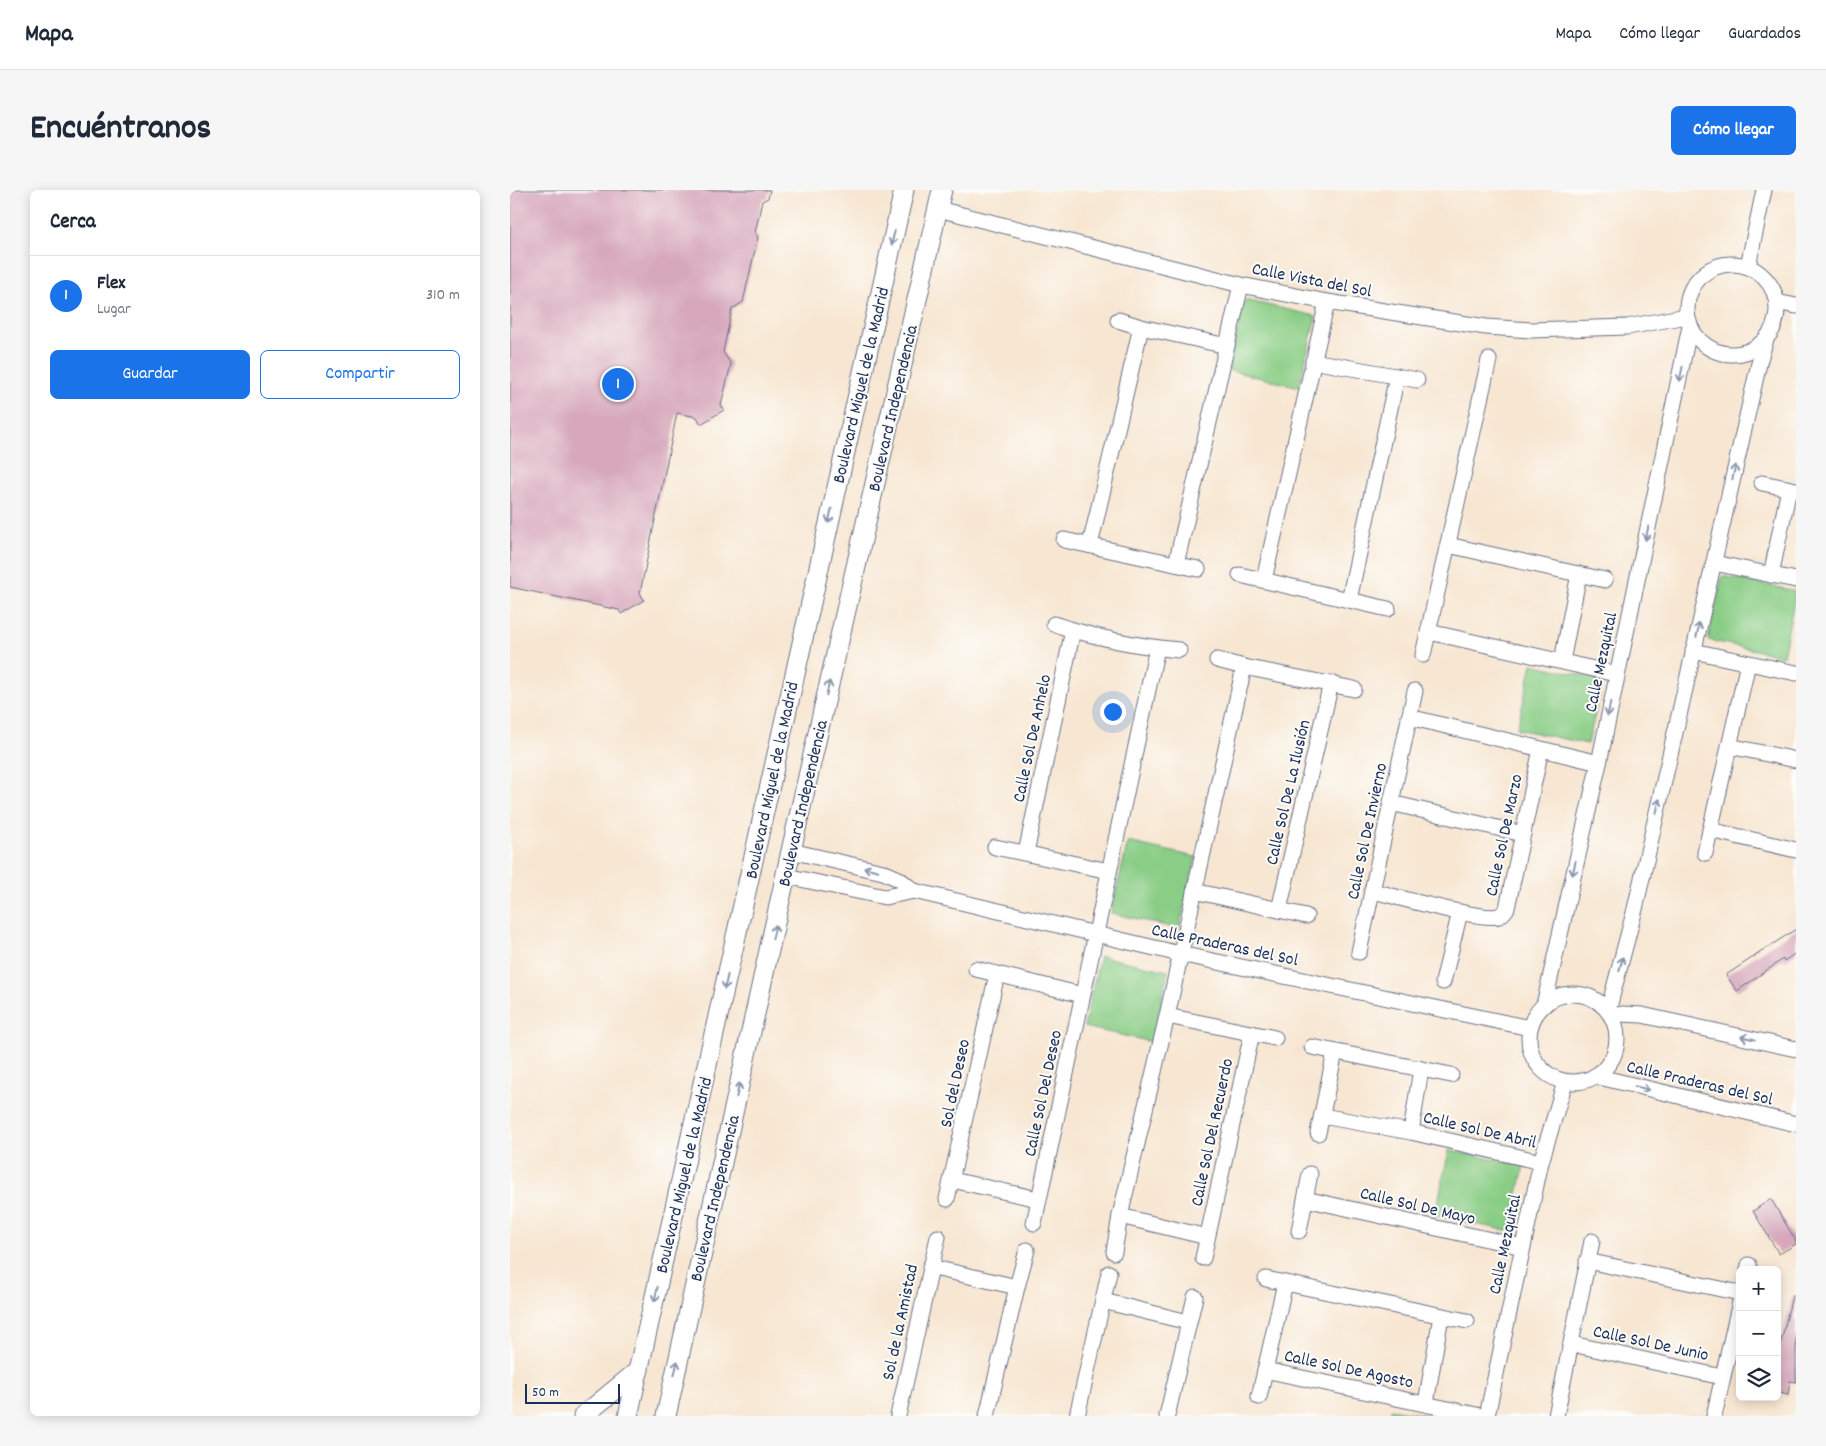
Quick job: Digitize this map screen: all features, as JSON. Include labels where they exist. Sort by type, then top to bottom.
[{"type":"main road","name":"Boulevard Miguel de la Madrid","points":[[639,1370],[904,190]]},
{"type":"main road","name":"Boulevard Independencia","points":[[666,1416],[791,851],[942,190]]},
{"type":"main road","points":[[583,1416],[639,1370]]},
{"type":"main road","points":[[628,1416],[639,1370]]},
{"type":"street","points":[[1748,266],[1764,190]]},
{"type":"street","name":"Calle Vista del Sol","points":[[938,209],[1241,284],[1326,302],[1486,327],[1531,330],[1627,327],[1688,321]]},
{"type":"street","points":[[1733,263],[1748,266],[1759,272],[1774,290],[1777,302],[1777,315],[1773,328],[1766,339],[1756,348],[1744,353],[1730,354],[1718,352],[1706,346],[1696,338],[1688,321],[1687,300],[1693,286],[1703,274],[1725,264],[1733,263]]},
{"type":"street","points":[[1176,564],[1241,284]]},
{"type":"street","points":[[1264,580],[1326,302]]},
{"type":"street","points":[[1777,302],[1796,306]]},
{"type":"street","points":[[1118,320],[1227,346]]},
{"type":"street","name":"Calle Mezquital","points":[[1544,1005],[1599,763],[1616,674],[1687,345],[1688,321]]},
{"type":"street","points":[[1090,545],[1141,327]]},
{"type":"street","points":[[1610,1013],[1766,339]]},
{"type":"street","points":[[1423,655],[1489,360]]},
{"type":"street","points":[[1314,361],[1418,380]]},
{"type":"street","points":[[1349,600],[1397,376]]},
{"type":"street","points":[[1762,483],[1793,489],[1771,575]]},
{"type":"street","points":[[1064,540],[1198,569]]},
{"type":"street","points":[[1448,545],[1606,580]]},
{"type":"street","points":[[1714,563],[1796,580]]},
{"type":"street","points":[[1562,661],[1579,574]]},
{"type":"street","points":[[1240,575],[1388,608]]},
{"type":"street","points":[[1054,624],[1157,648],[1178,650]]},
{"type":"street","name":"Calle Sol De Anhelo","points":[[1026,853],[1074,630]]},
{"type":"street","points":[[1429,632],[1616,674]]},
{"type":"street","points":[[1096,933],[1157,648]]},
{"type":"street","points":[[1694,651],[1796,672]]},
{"type":"street","points":[[1218,660],[1244,667],[1354,688]]},
{"type":"street","points":[[1705,853],[1748,663]]},
{"type":"street","points":[[1114,1252],[1120,1216],[1167,1016],[1244,667]]},
{"type":"street","name":"Calle Sol De La Ilusión","points":[[1279,910],[1331,683]]},
{"type":"street","name":"Calle Sol De Invierno","points":[[1359,952],[1415,692]]},
{"type":"street","points":[[1409,718],[1599,763]]},
{"type":"street","points":[[1730,746],[1796,760]]},
{"type":"street","name":"Calle Sol De Marzo","points":[[1372,891],[1460,912],[1492,917],[1504,913],[1507,908],[1541,749]]},
{"type":"street","points":[[1391,803],[1523,834]]},
{"type":"street","points":[[1710,830],[1796,850]]},
{"type":"street","points":[[994,847],[1109,871]]},
{"type":"street","points":[[791,851],[883,872],[899,879],[914,891]]},
{"type":"street","points":[[786,876],[885,897],[914,891]]},
{"type":"street","name":"Calle Praderas del Sol","points":[[914,891],[1180,954],[1530,1028]]},
{"type":"street","points":[[1194,891],[1306,916]]},
{"type":"street","points":[[1443,982],[1460,912]]},
{"type":"street","name":"Calle Sol Del Deseo","points":[[1034,1223],[1096,933]]},
{"type":"street","points":[[976,969],[1082,995]]},
{"type":"street","name":"Sol del Deseo","points":[[946,1199],[952,1180],[997,974]]},
{"type":"street","points":[[1570,994],[1585,995],[1598,1001],[1610,1013],[1616,1029],[1617,1043],[1614,1056],[1606,1068],[1595,1076],[1580,1082],[1565,1082],[1552,1077],[1540,1068],[1532,1056],[1529,1042],[1530,1028],[1535,1015],[1544,1005],[1556,997],[1570,994]]},
{"type":"street","points":[[1610,1013],[1642,1015],[1796,1049]]},
{"type":"street","points":[[1167,1016],[1275,1038]]},
{"type":"street","name":"Calle Sol Del Recuerdo","points":[[1203,1258],[1252,1033]]},
{"type":"street","points":[[1312,1048],[1451,1075]]},
{"type":"street","points":[[1318,1134],[1334,1052]]},
{"type":"street","name":"Calle Sol De Abril","points":[[1411,1132],[1422,1069]]},
{"type":"street","name":"Calle Praderas del Sol","points":[[1595,1076],[1796,1124]]},
{"type":"street","name":"Calle Mezquital","points":[[1488,1416],[1541,1162],[1565,1082]]},
{"type":"street","name":"Calle Sol De Abril","points":[[1322,1116],[1411,1132],[1541,1162]]},
{"type":"street","points":[[1299,1231],[1310,1174]]},
{"type":"street","points":[[952,1180],[1038,1199]]},
{"type":"street","name":"Calle Sol De Mayo","points":[[1305,1199],[1523,1248]]},
{"type":"street","points":[[1120,1216],[1207,1237]]},
{"type":"street","name":"Sol de la Amistad","points":[[898,1416],[938,1237]]},
{"type":"street","name":"Calle Sol De Junio","points":[[1556,1416],[1592,1241]]},
{"type":"street","points":[[987,1416],[1027,1250]]},
{"type":"street","points":[[1588,1261],[1736,1292]]},
{"type":"street","points":[[930,1267],[1017,1287]]},
{"type":"street","points":[[1077,1416],[1109,1273]]},
{"type":"street","points":[[1266,1278],[1467,1321]]},
{"type":"street","name":"Calle Sol De Agosto","points":[[1260,1397],[1285,1283]]},
{"type":"street","points":[[1167,1416],[1195,1297]]},
{"type":"street","points":[[1103,1301],[1188,1322]]},
{"type":"street","name":"Calle Sol De Junio","points":[[1714,1416],[1738,1311]]},
{"type":"street","name":"Calle Sol De Agosto","points":[[1426,1403],[1441,1316]]},
{"type":"street","name":"Calle Sol De Junio","points":[[1572,1344],[1722,1377]]},
{"type":"street","name":"Calle Sol De Agosto","points":[[1265,1370],[1481,1416]]},
{"type":"green space","points":[[1245,300],[1316,316],[1299,387],[1228,370]]},
{"type":"green space","points":[[1722,576],[1796,591],[1783,656],[1708,640]]},
{"type":"green space","points":[[1532,664],[1603,680],[1588,744],[1517,729]]},
{"type":"green space","points":[[1128,842],[1196,857],[1179,929],[1111,913]]},
{"type":"green space","points":[[1100,956],[1168,971],[1152,1042],[1084,1027]]},
{"type":"green space","points":[[1449,1150],[1524,1166],[1510,1231],[1435,1216]]},
{"type":"green space","points":[[1391,1409],[1430,1416],[1390,1416]]},
{"type":"building","points":[[510,190],[770,190],[768,198],[762,201],[755,233],[758,237],[743,302],[732,309],[723,352],[731,364],[721,405],[724,410],[701,424],[697,417],[677,413],[640,593],[644,600],[621,614],[619,610],[510,587]]},
{"type":"building","points":[[1796,929],[1796,953],[1784,961],[1783,959],[1737,991],[1726,975]]},
{"type":"building","points":[[1771,1199],[1796,1241],[1796,1244],[1779,1254],[1753,1211]]},
{"type":"building","points":[[1792,1296],[1796,1296],[1796,1382],[1790,1381],[1788,1395],[1781,1393],[1781,1342]]},
{"type":"place","name":"Flex","points":[[618,384]]}]
